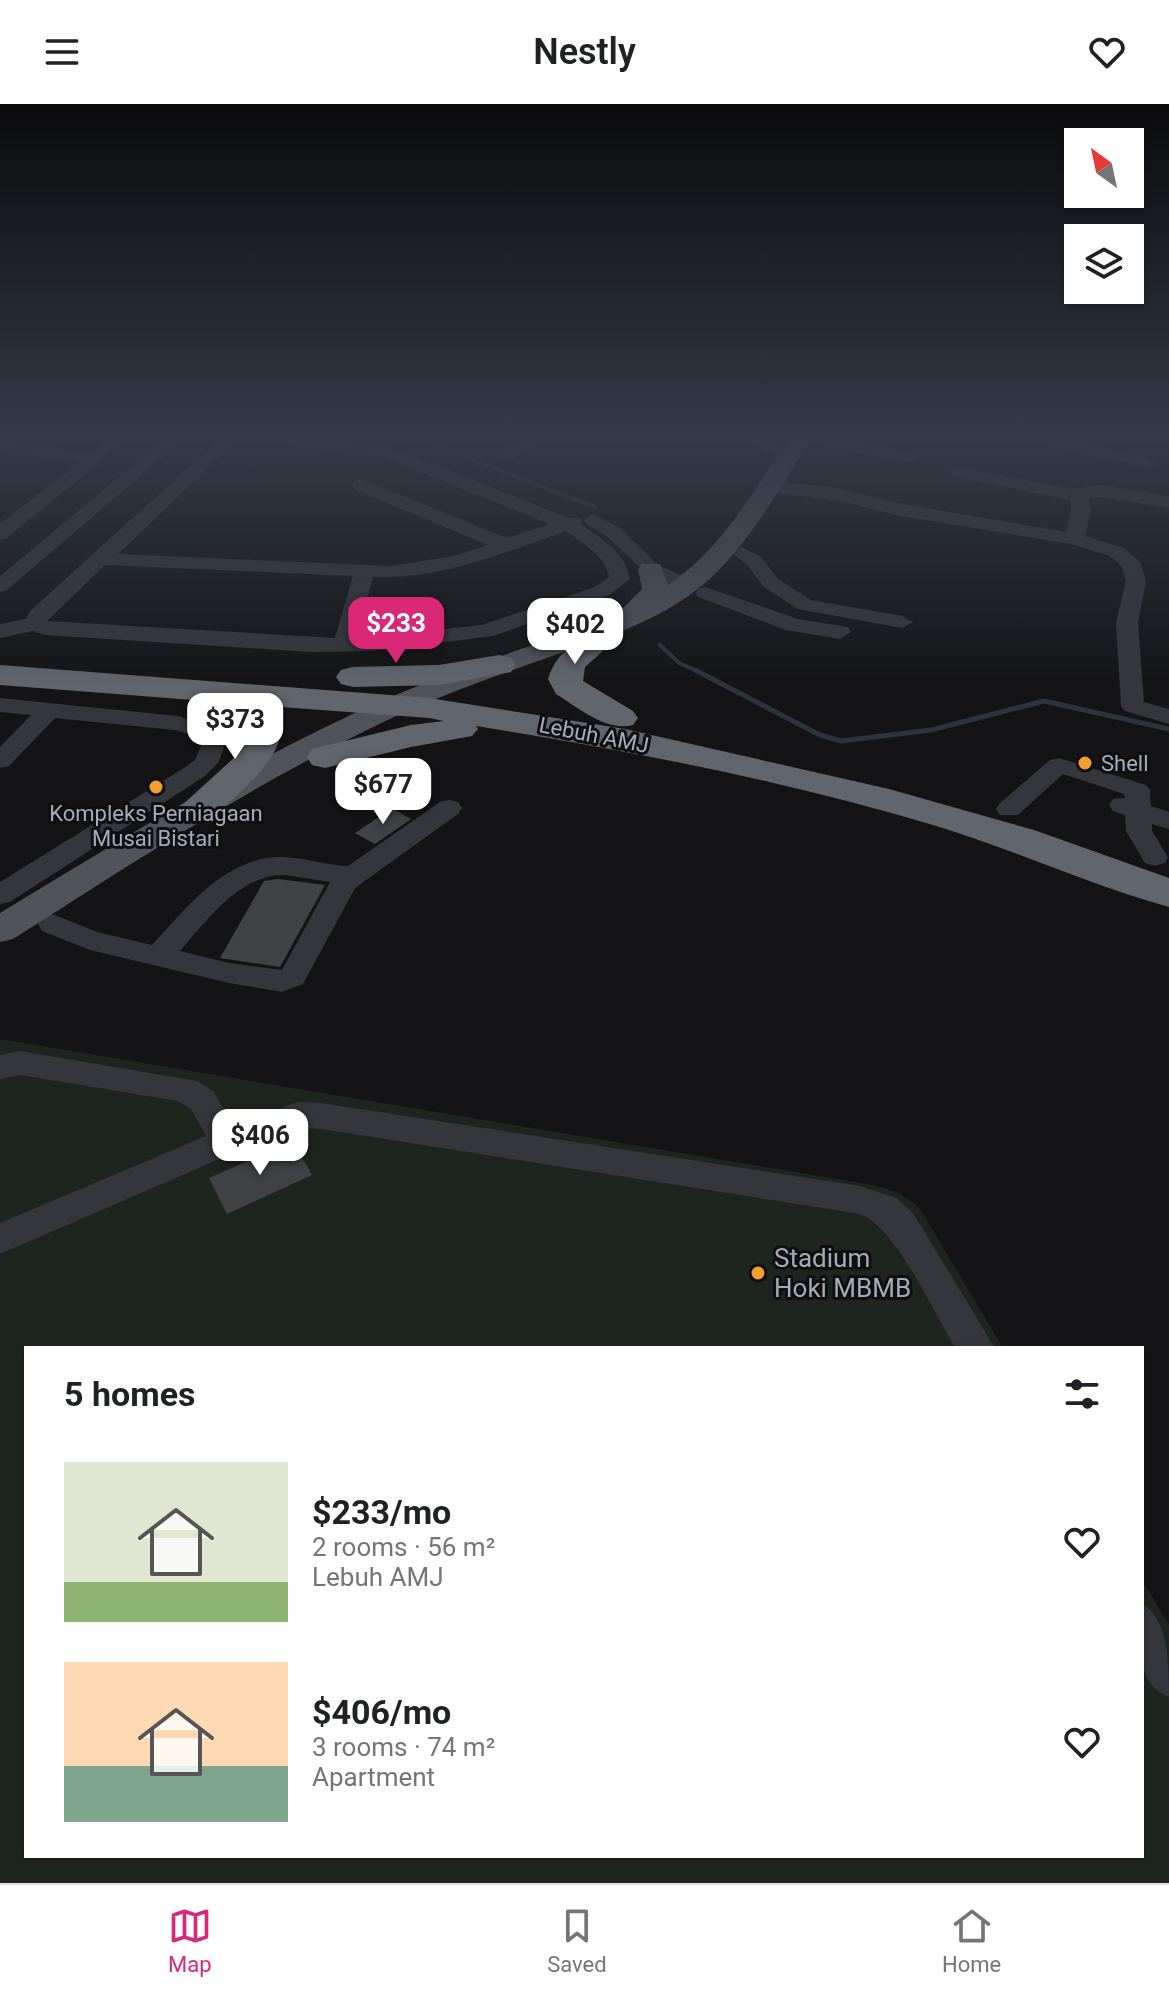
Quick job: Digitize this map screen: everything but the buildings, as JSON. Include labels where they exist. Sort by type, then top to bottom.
[{"type":"highway","name":"Lebuh AMJ","points":[[13,635],[294,681],[432,699],[527,722],[625,740],[876,797],[1020,839],[1169,893]]},
{"type":"highway","points":[[588,650],[570,663],[565,679],[568,687],[621,718]]},
{"type":"highway","points":[[294,681],[439,675],[499,665]]},
{"type":"highway","name":"Lebuh AMJ","points":[[0,675],[394,706],[470,692],[767,747],[1009,809],[1165,834]]},
{"type":"highway","points":[[169,690],[235,708],[252,718],[262,733],[263,742],[247,765],[199,807]]},
{"type":"highway","points":[[325,757],[411,736],[527,722]]},
{"type":"main road","points":[[0,959],[123,876],[274,784],[499,665],[619,622],[714,573],[747,521]]},
{"type":"main road","points":[[470,692],[667,618],[714,573],[754,521]]},
{"type":"main road","points":[[619,622],[654,594],[657,585],[651,569],[714,573]]},
{"type":"main road","points":[[0,930],[273,763],[394,706]]},
{"type":"main road","points":[[0,945],[20,941],[83,904]]},
{"type":"street","points":[[0,534],[17,521]]},
{"type":"street","points":[[0,586],[81,521]]},
{"type":"street","points":[[13,635],[145,521]]},
{"type":"street","points":[[448,521],[506,545]]},
{"type":"street","points":[[104,559],[364,572],[431,568],[578,521]]},
{"type":"street","points":[[578,521],[613,532],[651,569]]},
{"type":"street","points":[[13,635],[45,628],[344,645],[463,636],[614,585],[620,579],[618,566],[578,521]]},
{"type":"street","points":[[967,521],[1074,539],[1117,552],[1134,570],[1136,581],[1127,623],[1134,688],[1132,703],[1141,711],[1169,717]]},
{"type":"street","points":[[1074,539],[1078,521]]},
{"type":"street","points":[[714,573],[754,561],[765,578],[793,601],[902,622]]},
{"type":"street","points":[[344,645],[364,572]]},
{"type":"street","points":[[714,573],[794,625],[877,638]]},
{"type":"street","points":[[0,605],[13,635]]},
{"type":"street","points":[[0,705],[191,726],[208,737],[213,745],[212,754],[196,771],[0,895]]},
{"type":"street","points":[[0,761],[48,711]]},
{"type":"street","points":[[1009,809],[1044,779],[1138,811],[1165,834]]},
{"type":"street","points":[[52,924],[90,940],[229,973],[282,981],[293,977],[344,882],[449,808]]},
{"type":"street","points":[[1138,811],[1139,831],[1165,834]]},
{"type":"street","points":[[159,955],[216,896],[260,869],[275,866],[335,876],[354,875]]},
{"type":"street","points":[[0,1067],[20,1063],[186,1090],[202,1100],[226,1141]]},
{"type":"street","points":[[0,1239],[272,1122],[298,1115],[321,1116],[860,1200],[884,1208],[901,1224],[975,1346]]},
{"type":"street","points":[[1144,1630],[1169,1674]]},
{"type":"shaded area","points":[[0,1039],[873,1185],[899,1193],[919,1207],[1002,1346],[24,1346],[24,1858],[1144,1858],[1144,1583],[1169,1625],[1169,1883],[0,1883]]},
{"type":"waterway","points":[[660,645],[679,663],[698,671]]},
{"type":"waterway","points":[[698,671],[820,735],[841,741],[931,730],[1044,701],[1169,729]]},
{"type":"place","name":"Shell","points":[[1085,763]]},
{"type":"place","name":"Kompleks Perniagaan Musai Bistari","points":[[156,787]]},
{"type":"place","name":"Stadium Hoki MBMB","points":[[758,1273]]}]
